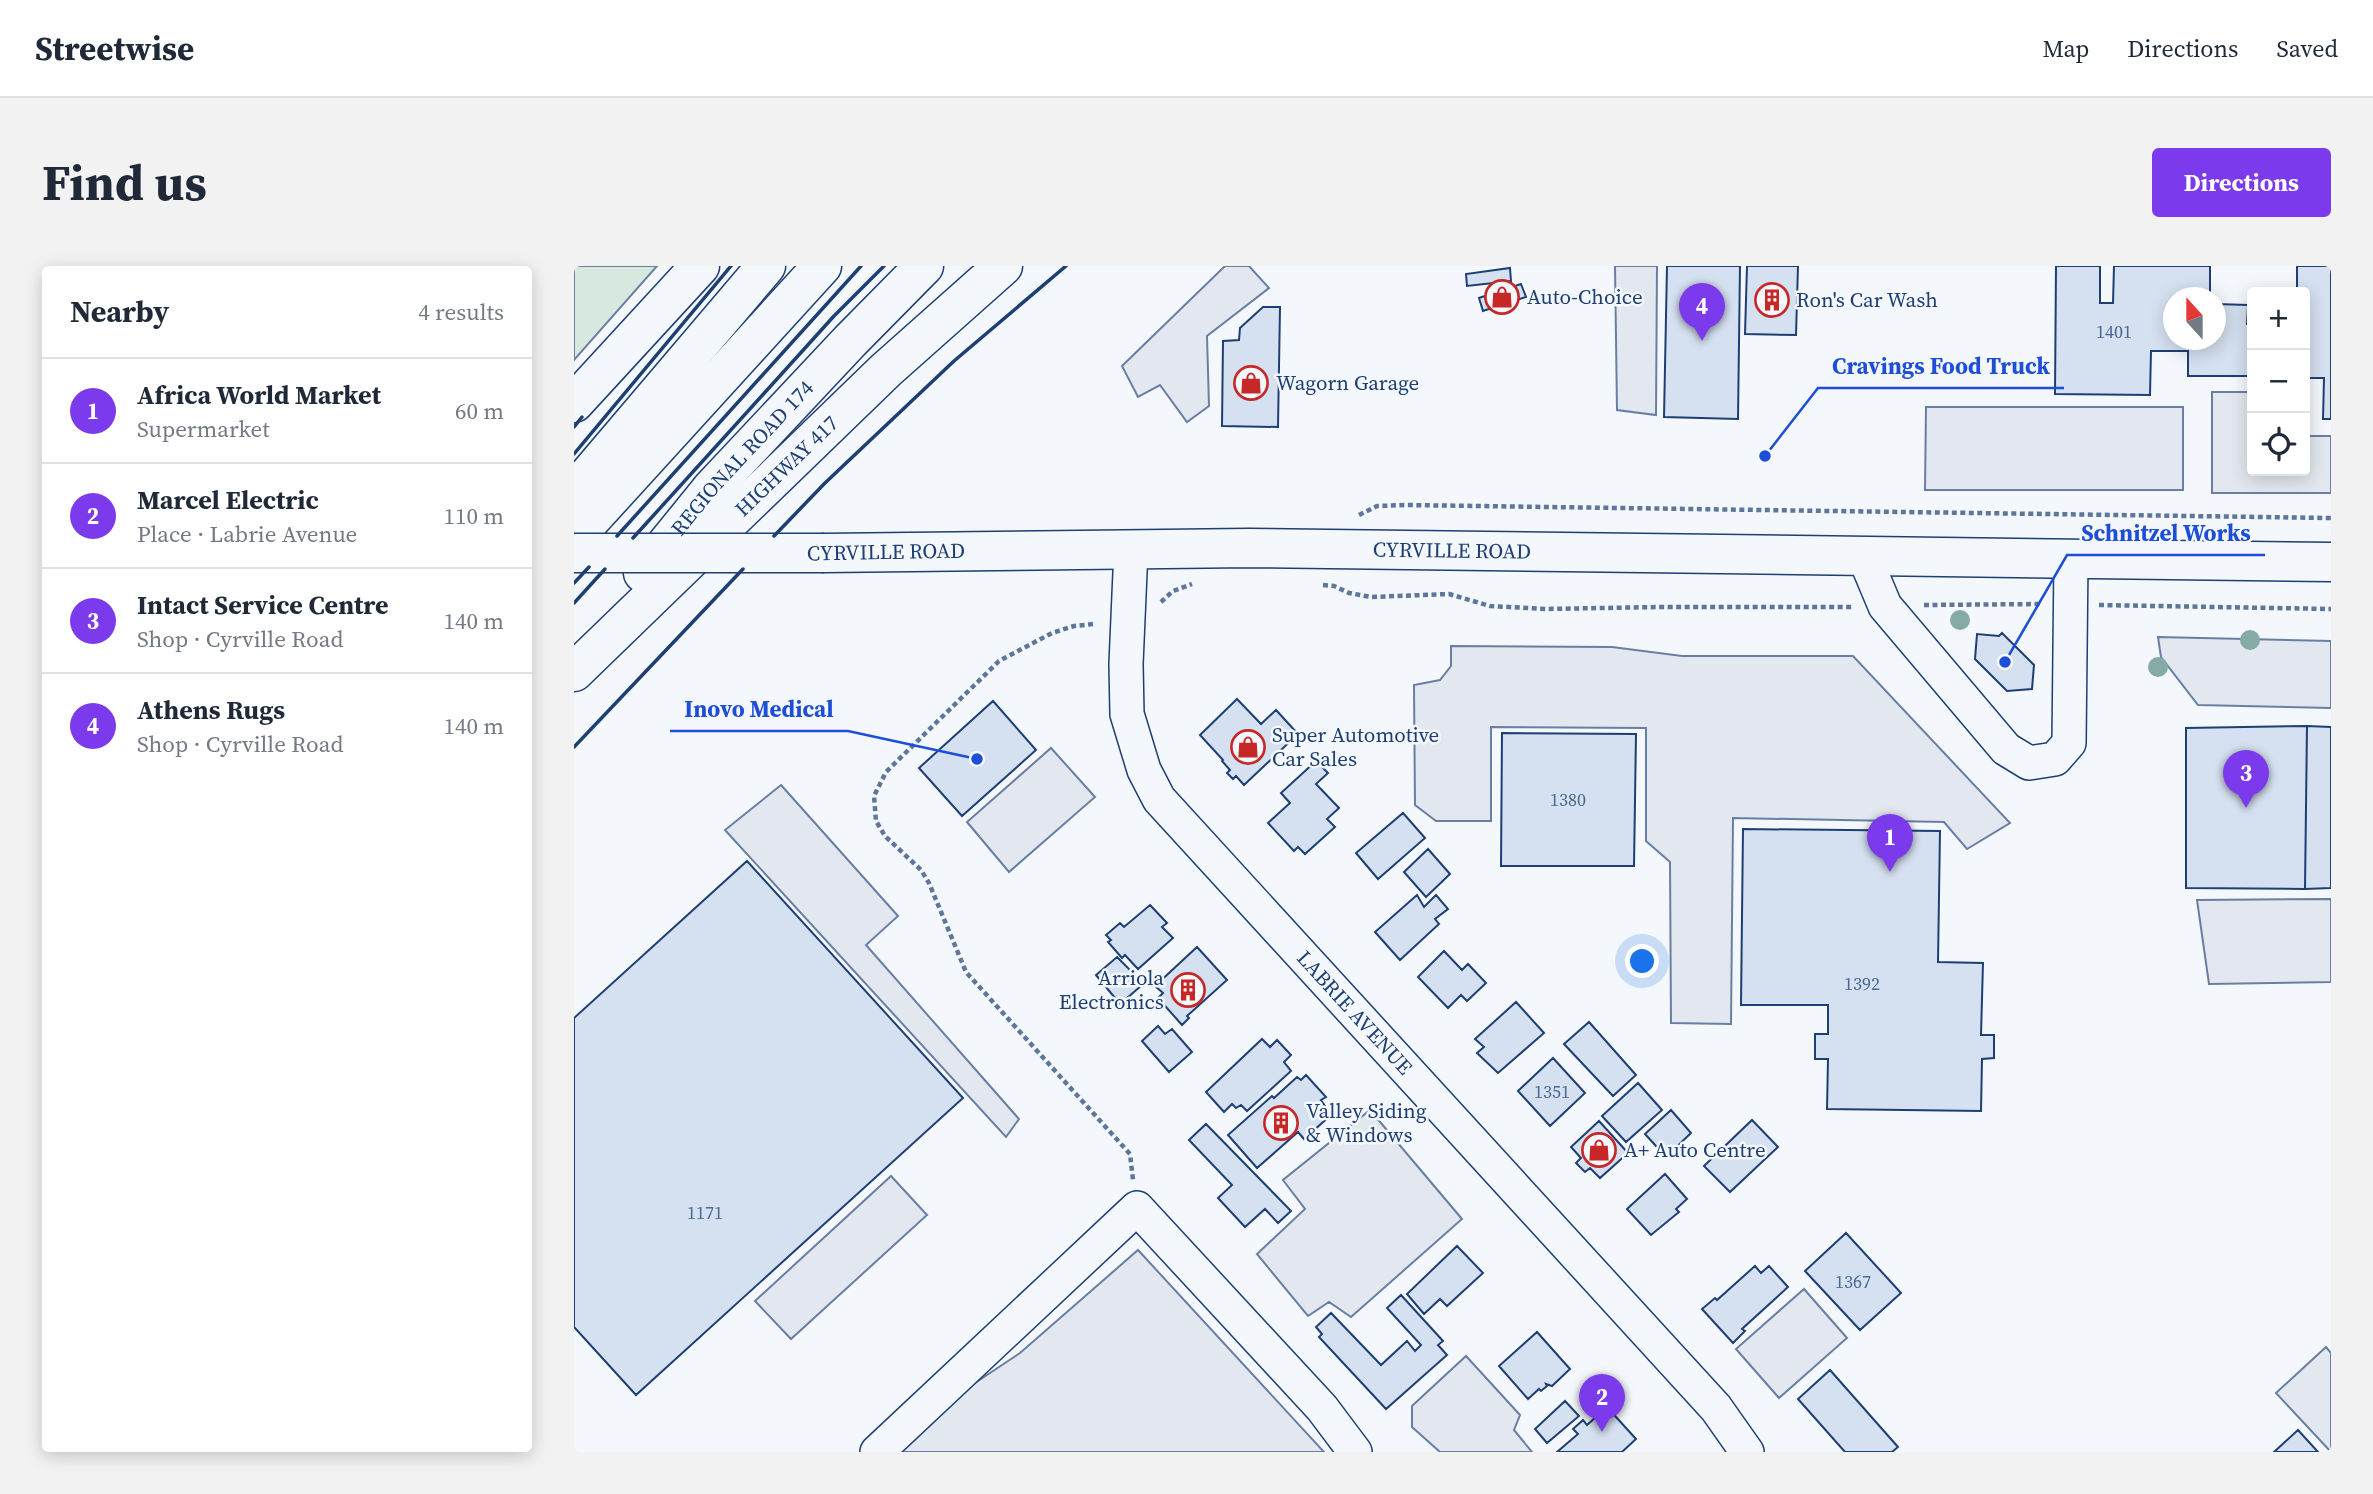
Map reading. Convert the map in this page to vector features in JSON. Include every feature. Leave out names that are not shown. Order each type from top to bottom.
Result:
[{"type":"main road","points":[[574,403],[700,266]]},
{"type":"main road","points":[[574,492],[766,266]]},
{"type":"main road","points":[[574,538],[822,266]]},
{"type":"main road","name":"REGIONAL ROAD 174","points":[[574,660],[712,488],[924,266]]},
{"type":"main road","name":"HIGHWAY 417","points":[[574,672],[886,370],[1003,266]]},
{"type":"main road","name":"CYRVILLE ROAD","points":[[574,553],[1131,549],[2331,562]]},
{"type":"street","name":"LABRIE AVENUE","points":[[1131,549],[1126,664],[1127,714],[1144,770],[1159,799],[1707,1399],[1747,1452]]},
{"type":"street","points":[[1864,556],[1885,606],[2006,749],[2029,763],[2055,759],[2068,743],[2071,559]]},
{"type":"street","points":[[877,1452],[1137,1208],[1322,1408],[1355,1452]]},
{"type":"path","points":[[1354,518],[1377,506],[1406,505],[2331,518]]},
{"type":"path","points":[[1154,611],[1173,591],[1200,581]]},
{"type":"path","points":[[1320,585],[1334,586],[1349,593],[1371,597],[1449,594],[1490,606],[1546,609],[1825,608],[1975,603],[2331,609]]},
{"type":"path","points":[[1093,624],[1074,626],[1052,633],[999,661],[886,772],[874,796],[876,821],[886,835],[921,870],[929,883],[966,972],[1130,1154],[1137,1208]]},
{"type":"shaded area","points":[[574,266],[657,266],[574,360]]},
{"type":"shaded area","points":[[1225,266],[1249,266],[1269,288],[1207,336],[1209,406],[1187,422],[1160,385],[1138,397],[1122,366]]},
{"type":"shaded area","points":[[1615,266],[1657,266],[1656,415],[1617,410]]},
{"type":"shaded area","points":[[2212,392],[2247,392],[2247,476],[2310,476],[2310,436],[2331,436],[2331,493],[2212,493]]},
{"type":"shaded area","points":[[1926,407],[2183,407],[2183,490],[1925,490]]},
{"type":"shaded area","points":[[2158,637],[2331,641],[2331,708],[2198,705],[2161,657]]},
{"type":"shaded area","points":[[1451,646],[1612,647],[1682,656],[1853,656],[2010,823],[1967,849],[1944,822],[1733,818],[1731,1024],[1671,1023],[1670,862],[1646,841],[1646,728],[1491,727],[1491,821],[1436,821],[1415,805],[1414,685],[1440,680],[1451,666]]},
{"type":"shaded area","points":[[1051,748],[1095,797],[1009,872],[967,822]]},
{"type":"shaded area","points":[[781,785],[898,916],[866,945],[1019,1119],[1006,1137],[725,830]]},
{"type":"shaded area","points":[[2331,899],[2331,982],[2209,984],[2197,900]]},
{"type":"shaded area","points":[[1370,1110],[1462,1219],[1351,1317],[1329,1302],[1308,1316],[1257,1254],[1305,1209],[1283,1180]]},
{"type":"shaded area","points":[[891,1176],[927,1215],[791,1339],[755,1301]]},
{"type":"shaded area","points":[[1138,1250],[1324,1452],[900,1452],[966,1389],[1020,1353]]},
{"type":"shaded area","points":[[1804,1289],[1847,1338],[1779,1398],[1736,1349]]},
{"type":"shaded area","points":[[2326,1347],[2331,1353],[2331,1452],[2276,1393]]},
{"type":"shaded area","points":[[1466,1356],[1520,1415],[1514,1430],[1532,1452],[1440,1452],[1412,1427],[1412,1406]]},
{"type":"building","points":[[1667,266],[1740,266],[1738,419],[1664,417]]},
{"type":"building","name":"Ron's Car Wash","points":[[1747,266],[1798,266],[1796,335],[1745,334]]},
{"type":"building","points":[[2056,266],[2100,266],[2100,303],[2113,303],[2114,266],[2210,266],[2210,287],[2163,287],[2163,350],[2226,350],[2226,304],[2247,305],[2247,376],[2188,376],[2188,351],[2151,351],[2150,395],[2055,394]]},
{"type":"building","points":[[2297,266],[2331,266],[2331,419],[2323,419],[2324,378],[2310,378],[2310,287],[2297,287]]},
{"type":"building","name":"Auto-Choice","points":[[1510,268],[1511,281],[1467,286],[1466,274]]},
{"type":"building","name":"Auto-Choice","points":[[1521,284],[1526,297],[1483,311],[1479,298]]},
{"type":"building","name":"Wagorn Garage","points":[[1263,307],[1280,307],[1278,427],[1222,426],[1223,341],[1239,340],[1240,328]]},
{"type":"building","points":[[2002,633],[2034,665],[2032,689],[2007,691],[1975,659],[1977,634],[1999,636]]},
{"type":"building","name":"Super Automotive Car Sales","points":[[1237,699],[1261,724],[1276,710],[1298,734],[1244,785],[1236,776],[1233,779],[1227,773],[1230,770],[1223,760],[1200,735]]},
{"type":"building","points":[[993,701],[1036,750],[962,816],[919,768]]},
{"type":"building","points":[[2307,726],[2331,727],[2331,888],[2305,889]]},
{"type":"building","points":[[2307,726],[2305,889],[2186,888],[2186,728]]},
{"type":"building","points":[[1502,733],[1636,734],[1634,866],[1501,866]]},
{"type":"building","points":[[1316,761],[1328,773],[1316,784],[1339,808],[1327,819],[1335,827],[1305,854],[1298,847],[1294,851],[1268,823],[1290,803],[1281,793]]},
{"type":"building","points":[[1403,813],[1425,838],[1378,879],[1356,853]]},
{"type":"building","points":[[1743,829],[1940,831],[1938,962],[1983,963],[1981,1035],[1994,1035],[1994,1058],[1982,1059],[1981,1111],[1827,1109],[1828,1059],[1815,1059],[1815,1034],[1828,1034],[1828,1005],[1741,1005]]},
{"type":"building","points":[[1428,849],[1450,874],[1426,897],[1404,872]]},
{"type":"building","points":[[747,861],[963,1098],[636,1395],[574,1327],[574,1018]]},
{"type":"building","points":[[1417,895],[1424,907],[1436,895],[1448,909],[1435,919],[1439,924],[1400,960],[1375,932]]},
{"type":"building","points":[[1150,905],[1167,923],[1162,927],[1173,938],[1138,969],[1125,955],[1122,958],[1108,942],[1111,940],[1106,935],[1120,923],[1124,927]]},
{"type":"building","name":"Arriola Electronics","points":[[1197,947],[1227,980],[1187,1016],[1189,1018],[1182,1025],[1158,998],[1163,993],[1155,986]]},
{"type":"building","points":[[1444,951],[1462,970],[1468,964],[1486,983],[1467,1001],[1461,995],[1448,1008],[1418,977]]},
{"type":"building","points":[[1117,957],[1140,980],[1137,982],[1141,986],[1120,1004],[1096,975]]},
{"type":"building","points":[[1516,1002],[1544,1033],[1498,1073],[1477,1053],[1484,1047],[1475,1039]]},
{"type":"building","points":[[1589,1022],[1636,1075],[1613,1096],[1564,1044]]},
{"type":"building","points":[[1158,1026],[1165,1034],[1172,1029],[1192,1052],[1169,1072],[1142,1041]]},
{"type":"building","points":[[1262,1039],[1270,1047],[1277,1040],[1291,1055],[1284,1062],[1291,1071],[1247,1111],[1241,1105],[1236,1108],[1232,1104],[1224,1112],[1206,1092]]},
{"type":"building","points":[[1553,1058],[1585,1093],[1550,1126],[1518,1091]]},
{"type":"building","name":"Valley Siding & Windows","points":[[1306,1075],[1326,1097],[1321,1100],[1331,1115],[1304,1139],[1298,1132],[1257,1168],[1228,1135],[1272,1096],[1274,1098],[1297,1077],[1301,1080]]},
{"type":"building","points":[[1638,1083],[1662,1110],[1626,1142],[1602,1116]]},
{"type":"building","points":[[1671,1110],[1691,1133],[1666,1157],[1645,1134]]},
{"type":"building","points":[[1752,1120],[1778,1147],[1730,1192],[1704,1166]]},
{"type":"building","name":"A+ Auto Centre","points":[[1599,1121],[1628,1153],[1600,1178],[1590,1168],[1585,1172],[1576,1163],[1581,1158],[1571,1147]]},
{"type":"building","points":[[1206,1124],[1291,1211],[1278,1223],[1265,1209],[1245,1227],[1218,1198],[1232,1185],[1189,1140]]},
{"type":"building","points":[[1665,1174],[1687,1199],[1676,1209],[1679,1212],[1651,1235],[1627,1209]]},
{"type":"building","points":[[1846,1233],[1901,1293],[1860,1330],[1805,1271]]},
{"type":"building","points":[[1457,1246],[1483,1273],[1447,1306],[1440,1299],[1424,1314],[1407,1294]]},
{"type":"building","points":[[1755,1266],[1761,1273],[1769,1266],[1788,1287],[1742,1329],[1745,1331],[1733,1343],[1702,1309],[1715,1298],[1717,1300]]},
{"type":"building","points":[[1401,1295],[1443,1341],[1438,1345],[1447,1355],[1386,1409],[1319,1337],[1322,1334],[1316,1327],[1331,1313],[1381,1365],[1407,1341],[1415,1351],[1421,1345],[1387,1308]]},
{"type":"building","points":[[1537,1332],[1570,1369],[1552,1386],[1546,1384],[1541,1391],[1539,1389],[1528,1399],[1499,1366]]},
{"type":"building","points":[[1830,1370],[1898,1447],[1892,1452],[1845,1452],[1798,1399]]},
{"type":"building","points":[[1565,1401],[1579,1416],[1547,1443],[1535,1429]]},
{"type":"building","points":[[1607,1407],[1636,1439],[1622,1452],[1557,1452],[1578,1434],[1573,1429],[1583,1420],[1587,1425]]},
{"type":"building","points":[[2298,1430],[2318,1452],[2274,1452]]},
{"type":"wall","points":[[574,454],[731,266]]},
{"type":"wall","points":[[617,536],[861,266]]},
{"type":"wall","points":[[633,538],[834,316],[884,266]]},
{"type":"wall","points":[[774,536],[825,483],[954,361],[1066,266]]},
{"type":"wall","points":[[574,427],[582,417]]},
{"type":"wall","points":[[574,583],[589,567]]},
{"type":"wall","points":[[574,603],[605,569]]},
{"type":"wall","points":[[574,747],[743,569]]},
{"type":"place","name":"Auto-Choice","points":[[1502,297]]},
{"type":"place","name":"Ron's Car Wash","points":[[1772,300]]},
{"type":"place","name":"Athens Rugs","points":[[1702,341]]},
{"type":"place","name":"Wagorn Garage","points":[[1251,383]]},
{"type":"place","name":"Cravings Food Truck","points":[[1765,456]]},
{"type":"place","name":"Schnitzel Works","points":[[2005,662]]},
{"type":"place","name":"Super Automotive Car Sales","points":[[1248,747]]},
{"type":"place","name":"Inovo Medical","points":[[977,759]]},
{"type":"place","name":"Intact Service Centre","points":[[2246,808]]},
{"type":"place","name":"Africa World Market","points":[[1890,872]]},
{"type":"place","name":"Arriola Electronics","points":[[1188,990]]},
{"type":"place","name":"Valley Siding & Windows","points":[[1281,1123]]},
{"type":"place","name":"A+ Auto Centre","points":[[1599,1150]]},
{"type":"place","name":"Marcel Electric","points":[[1602,1432]]}]
